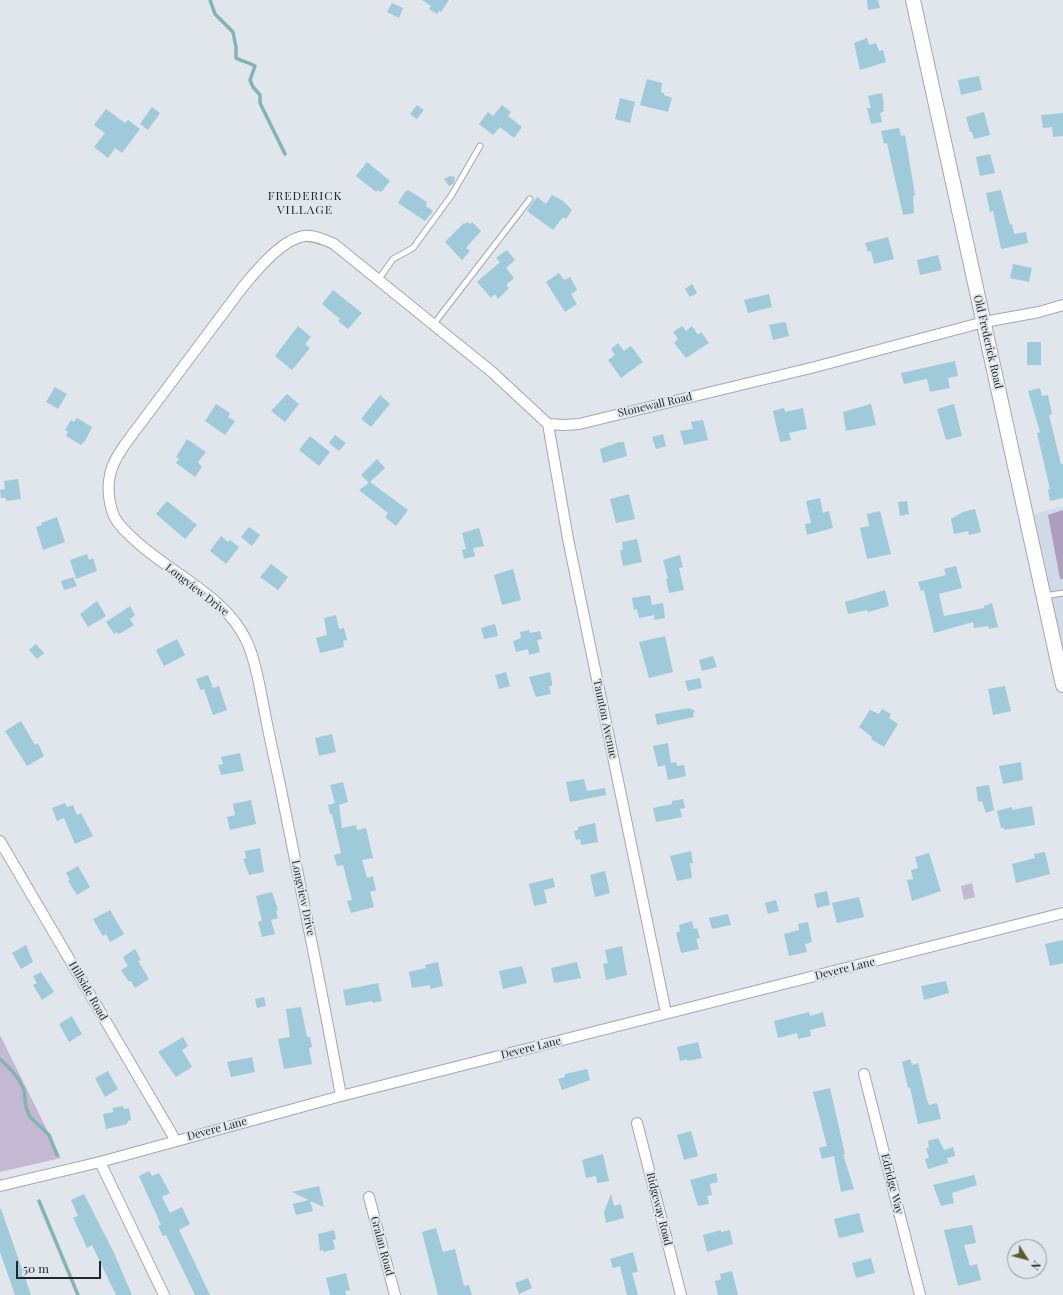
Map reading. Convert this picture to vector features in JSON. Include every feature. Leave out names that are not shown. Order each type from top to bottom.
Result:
[{"type":"street","name":"Old Frederick Road","points":[[912,0],[1063,685]]},
{"type":"street","name":"Longview Drive","points":[[341,1096],[318,968],[254,660],[247,642],[231,617],[217,603],[148,552],[126,532],[115,518],[109,489],[110,474],[116,458],[126,443],[242,288],[259,268],[292,240],[304,236],[318,237],[334,244],[378,280]]},
{"type":"street","points":[[378,280],[492,372],[548,424]]},
{"type":"street","name":"Stonewall Road","points":[[548,424],[563,426],[579,424],[815,367],[984,322],[1063,306]]},
{"type":"street","name":"Taunton Avenue","points":[[548,424],[568,539],[666,1014]]},
{"type":"street","name":"Hillside Road","points":[[0,841],[176,1141]]},
{"type":"street","name":"Devere Lane","points":[[0,1186],[100,1162],[341,1096],[1063,913]]},
{"type":"street","name":"Edridge Way","points":[[864,1074],[920,1295]]},
{"type":"street","name":"Ridgeway Road","points":[[637,1123],[681,1295]]},
{"type":"street","points":[[100,1162],[164,1295]]},
{"type":"street","name":"Gralan Road","points":[[369,1198],[395,1295]]},
{"type":"lane","points":[[378,280],[393,259],[412,248],[451,196],[480,146]]},
{"type":"lane","points":[[433,325],[530,199]]},
{"type":"lane","points":[[1044,596],[1063,593]]},
{"type":"shaded area","points":[[1063,506],[1063,649],[1034,514]]},
{"type":"shaded area","points":[[1063,510],[1063,579],[1060,579],[1048,515]]},
{"type":"shaded area","points":[[972,883],[975,897],[964,900],[961,886]]},
{"type":"shaded area","points":[[0,1035],[61,1158],[0,1172]]},
{"type":"building","points":[[422,0],[449,0],[441,12],[439,11],[437,14],[429,9],[431,6]]},
{"type":"building","points":[[867,0],[878,0],[880,8],[868,10]]},
{"type":"building","points":[[392,3],[403,8],[399,18],[387,12]]},
{"type":"building","points":[[867,38],[869,45],[876,43],[879,51],[883,50],[886,62],[860,70],[854,43]]},
{"type":"building","points":[[979,76],[982,90],[961,95],[958,80]]},
{"type":"building","points":[[647,79],[662,83],[661,92],[672,98],[668,112],[640,105]]},
{"type":"building","points":[[882,93],[884,111],[880,113],[882,122],[871,124],[867,108],[871,108],[868,96]]},
{"type":"building","points":[[620,98],[635,102],[630,123],[615,119]]},
{"type":"building","points":[[417,105],[424,110],[417,119],[410,114]]},
{"type":"building","points":[[502,105],[511,112],[508,116],[522,127],[514,138],[500,127],[493,135],[479,124],[488,112],[493,116]]},
{"type":"building","points":[[152,107],[160,113],[148,130],[140,124]]},
{"type":"building","points":[[106,109],[125,123],[128,120],[140,129],[122,153],[115,148],[108,158],[94,147],[105,133],[94,125]]},
{"type":"building","points":[[984,112],[990,135],[974,139],[972,132],[970,132],[966,117]]},
{"type":"building","points":[[1063,113],[1063,136],[1053,137],[1052,127],[1043,128],[1041,115]]},
{"type":"building","points":[[899,128],[901,136],[905,135],[915,195],[913,196],[914,213],[903,215],[887,143],[884,144],[881,131]]},
{"type":"building","points":[[990,154],[995,173],[980,176],[976,157]]},
{"type":"building","points":[[367,162],[390,181],[381,192],[378,190],[376,192],[356,176]]},
{"type":"building","points":[[450,176],[455,177],[454,183],[449,186],[444,179]]},
{"type":"building","points":[[408,190],[427,202],[426,206],[433,211],[425,221],[398,203]]},
{"type":"building","points":[[1001,190],[1010,225],[1012,224],[1014,234],[1026,232],[1028,243],[1001,249],[993,211],[990,212],[986,193]]},
{"type":"building","points":[[552,195],[563,201],[572,210],[566,219],[563,217],[553,230],[527,211],[537,197],[546,204]]},
{"type":"building","points":[[467,222],[471,224],[472,222],[481,231],[466,248],[470,251],[462,260],[445,242],[464,223],[465,224]]},
{"type":"building","points":[[888,237],[894,259],[874,264],[871,251],[868,252],[865,243]]},
{"type":"building","points":[[507,250],[515,260],[506,268],[514,278],[506,285],[509,288],[498,299],[495,294],[491,298],[477,282],[500,262],[496,258]]},
{"type":"building","points":[[938,255],[942,270],[920,275],[917,260]]},
{"type":"building","points":[[1013,264],[1032,268],[1029,282],[1010,278]]},
{"type":"building","points":[[559,273],[564,280],[570,277],[577,290],[571,294],[577,304],[565,312],[546,282]]},
{"type":"building","points":[[692,284],[697,293],[690,297],[685,289]]},
{"type":"building","points":[[333,290],[362,313],[348,329],[338,321],[340,319],[322,304]]},
{"type":"building","points":[[769,294],[772,307],[748,313],[744,300]]},
{"type":"building","points":[[784,322],[786,323],[789,336],[773,340],[769,325]]},
{"type":"building","points":[[298,326],[311,337],[305,344],[310,348],[292,370],[275,356]]},
{"type":"building","points":[[682,326],[686,331],[692,326],[698,335],[701,332],[709,343],[686,358],[674,343],[678,339],[673,332]]},
{"type":"building","points":[[1027,342],[1041,342],[1041,365],[1027,365]]},
{"type":"building","points":[[618,343],[624,351],[631,346],[643,362],[621,378],[608,360],[615,355],[611,349]]},
{"type":"building","points":[[955,361],[958,376],[948,378],[950,388],[930,392],[927,379],[904,384],[901,373]]},
{"type":"building","points":[[55,387],[67,394],[58,409],[46,402]]},
{"type":"building","points":[[1040,388],[1042,396],[1048,395],[1052,414],[1049,415],[1061,464],[1063,464],[1063,498],[1050,501],[1048,490],[1050,489],[1037,433],[1040,432],[1028,391]]},
{"type":"building","points":[[287,394],[299,404],[285,422],[271,411]]},
{"type":"building","points":[[380,395],[390,404],[371,427],[361,419]]},
{"type":"building","points":[[216,404],[230,413],[228,417],[235,421],[225,435],[205,421]]},
{"type":"building","points":[[871,404],[876,425],[846,431],[843,412]]},
{"type":"building","points":[[954,404],[962,436],[946,440],[937,409]]},
{"type":"building","points":[[784,408],[785,412],[803,408],[807,429],[789,433],[791,440],[780,442],[773,411]]},
{"type":"building","points":[[77,418],[92,427],[85,441],[81,445],[66,436],[68,432],[65,430],[71,420],[74,422]]},
{"type":"building","points":[[703,420],[708,440],[684,445],[680,431],[693,429],[691,422]]},
{"type":"building","points":[[663,434],[666,446],[656,449],[652,437]]},
{"type":"building","points":[[335,435],[346,443],[339,451],[329,443]]},
{"type":"building","points":[[310,436],[330,452],[319,466],[299,450]]},
{"type":"building","points":[[187,439],[206,452],[198,462],[202,467],[195,477],[176,463],[179,459],[176,457]]},
{"type":"building","points":[[619,442],[624,442],[627,456],[603,463],[600,449]]},
{"type":"building","points":[[377,459],[385,468],[370,482],[408,510],[396,526],[385,517],[388,513],[359,490],[369,483],[361,475]]},
{"type":"building","points":[[18,479],[21,499],[6,501],[6,498],[1,498],[0,490],[5,489],[4,481]]},
{"type":"building","points":[[629,494],[635,519],[616,523],[610,499]]},
{"type":"building","points":[[820,498],[823,513],[829,511],[833,528],[807,535],[805,524],[811,523],[806,501]]},
{"type":"building","points":[[167,501],[197,525],[185,539],[156,514]]},
{"type":"building","points":[[907,501],[909,514],[900,516],[898,502]]},
{"type":"building","points":[[975,509],[981,532],[969,535],[968,531],[954,534],[951,519],[963,512]]},
{"type":"building","points":[[880,511],[891,554],[867,559],[860,528],[869,526],[867,514]]},
{"type":"building","points":[[57,517],[65,542],[43,550],[36,527],[42,525],[41,523]]},
{"type":"building","points":[[249,527],[260,535],[252,546],[241,537]]},
{"type":"building","points":[[479,528],[484,546],[473,548],[475,556],[464,559],[462,550],[466,549],[462,533]]},
{"type":"building","points":[[221,536],[228,542],[230,540],[239,547],[226,564],[210,551]]},
{"type":"building","points":[[637,539],[642,562],[623,566],[620,550],[623,550],[622,542]]},
{"type":"building","points":[[87,554],[89,560],[93,558],[97,571],[76,579],[70,560]]},
{"type":"building","points":[[680,555],[683,567],[679,568],[684,590],[669,593],[666,579],[668,579],[663,560]]},
{"type":"building","points":[[271,564],[288,577],[278,590],[260,577]]},
{"type":"building","points":[[956,566],[962,588],[939,594],[944,616],[984,608],[984,606],[992,603],[998,627],[989,629],[988,626],[974,628],[973,622],[934,633],[924,590],[921,591],[918,582],[946,575],[944,569]]},
{"type":"building","points":[[513,569],[521,600],[502,605],[494,575]]},
{"type":"building","points":[[73,577],[77,586],[64,590],[61,581]]},
{"type":"building","points":[[885,590],[889,606],[868,612],[867,610],[848,614],[845,602]]},
{"type":"building","points":[[650,595],[652,605],[663,603],[665,618],[654,620],[654,615],[639,618],[637,609],[634,610],[632,598]]},
{"type":"building","points":[[97,601],[106,616],[88,627],[80,614]]},
{"type":"building","points":[[130,606],[135,615],[130,619],[134,625],[121,633],[118,634],[117,632],[114,634],[106,622]]},
{"type":"building","points":[[336,615],[339,629],[344,628],[347,640],[343,641],[344,647],[320,653],[316,638],[327,635],[324,618]]},
{"type":"building","points":[[495,624],[498,636],[484,639],[481,628]]},
{"type":"building","points":[[529,630],[530,633],[540,631],[542,639],[537,640],[540,652],[529,655],[528,649],[516,652],[513,641],[521,638],[520,632]]},
{"type":"building","points":[[665,636],[673,672],[649,678],[639,642]]},
{"type":"building","points":[[177,639],[185,655],[164,666],[156,650]]},
{"type":"building","points":[[36,644],[44,653],[37,659],[29,650]]},
{"type":"building","points":[[713,656],[717,667],[702,671],[699,660]]},
{"type":"building","points":[[506,672],[510,686],[499,689],[495,675]]},
{"type":"building","points":[[550,672],[552,686],[549,686],[551,694],[536,697],[529,677]]},
{"type":"building","points":[[208,675],[213,688],[219,686],[227,710],[213,715],[204,689],[200,690],[196,679]]},
{"type":"building","points":[[700,678],[702,688],[688,691],[685,681]]},
{"type":"building","points":[[1005,686],[1011,711],[993,715],[988,689]]},
{"type":"building","points":[[689,708],[695,711],[693,714],[694,717],[657,725],[655,714]]},
{"type":"building","points":[[882,709],[891,714],[889,718],[898,724],[884,747],[871,739],[872,737],[859,727],[870,710],[879,714]]},
{"type":"building","points":[[21,721],[35,745],[38,743],[44,756],[27,766],[5,731]]},
{"type":"building","points":[[332,734],[336,752],[319,756],[315,738]]},
{"type":"building","points":[[668,743],[671,763],[676,762],[677,766],[684,765],[686,776],[668,780],[665,765],[658,767],[653,746]]},
{"type":"building","points":[[240,753],[244,771],[221,775],[218,765],[223,764],[221,757]]},
{"type":"building","points":[[1021,762],[1023,780],[1003,784],[999,766]]},
{"type":"building","points":[[584,779],[587,791],[605,788],[606,795],[570,802],[566,782]]},
{"type":"building","points":[[343,782],[348,802],[339,805],[342,828],[356,825],[357,830],[366,828],[373,858],[362,860],[367,878],[373,876],[376,890],[370,892],[374,907],[351,913],[347,901],[352,900],[343,865],[337,866],[334,855],[341,853],[332,814],[330,814],[328,805],[335,803],[330,785]]},
{"type":"building","points":[[989,785],[994,810],[986,813],[982,801],[978,802],[976,787]]},
{"type":"building","points":[[683,799],[685,808],[680,809],[682,817],[656,822],[653,808],[672,804],[672,801]]},
{"type":"building","points":[[251,800],[256,824],[230,830],[227,817],[235,815],[233,804]]},
{"type":"building","points":[[65,803],[67,807],[73,805],[77,815],[81,813],[93,836],[75,844],[64,818],[57,821],[52,808]]},
{"type":"building","points":[[1032,806],[1035,825],[1004,830],[1004,828],[1001,828],[997,811],[1012,807],[1012,810]]},
{"type":"building","points":[[595,823],[598,842],[581,845],[580,839],[576,840],[574,831],[578,830],[578,827]]},
{"type":"building","points":[[260,848],[264,872],[249,875],[243,859],[246,859],[245,851]]},
{"type":"building","points":[[691,851],[693,863],[690,863],[692,878],[677,881],[670,856]]},
{"type":"building","points":[[1045,852],[1050,874],[1016,883],[1012,864],[1035,858],[1034,854]]},
{"type":"building","points":[[929,853],[941,891],[912,901],[907,880],[913,879],[911,870],[918,868],[915,857]]},
{"type":"building","points":[[78,866],[90,887],[77,895],[68,881],[70,880],[66,873]]},
{"type":"building","points":[[605,871],[610,893],[595,897],[590,875]]},
{"type":"building","points":[[553,878],[555,887],[544,890],[547,903],[534,906],[529,884]]},
{"type":"building","points":[[827,891],[830,905],[817,908],[814,894]]},
{"type":"building","points":[[272,892],[278,910],[276,911],[278,918],[271,920],[275,934],[262,937],[258,922],[262,921],[256,896]]},
{"type":"building","points":[[859,897],[864,917],[837,923],[832,903]]},
{"type":"building","points":[[776,900],[779,911],[768,914],[765,903]]},
{"type":"building","points":[[110,910],[124,934],[110,942],[106,934],[103,936],[93,919]]},
{"type":"building","points":[[728,914],[731,925],[712,929],[709,918]]},
{"type":"building","points":[[692,921],[694,929],[697,928],[700,938],[696,939],[699,949],[681,953],[676,933],[680,931],[679,925]]},
{"type":"building","points":[[808,922],[812,942],[805,944],[807,952],[789,956],[784,934],[799,930],[798,924]]},
{"type":"building","points":[[1063,940],[1063,963],[1050,966],[1045,944]]},
{"type":"building","points":[[26,945],[33,962],[21,969],[12,953]]},
{"type":"building","points":[[622,946],[627,975],[606,980],[603,964],[608,963],[605,950]]},
{"type":"building","points":[[135,949],[141,960],[138,961],[149,979],[135,988],[121,970],[128,966],[123,957]]},
{"type":"building","points":[[438,962],[443,986],[430,989],[430,985],[412,988],[409,972],[426,968],[425,965]]},
{"type":"building","points":[[577,962],[581,978],[554,983],[551,968]]},
{"type":"building","points":[[522,966],[527,983],[503,989],[499,971]]},
{"type":"building","points":[[41,972],[54,992],[42,1000],[33,985],[37,983],[33,976]]},
{"type":"building","points":[[946,981],[949,993],[924,1000],[921,986]]},
{"type":"building","points":[[378,983],[382,1001],[373,1003],[372,1001],[346,1006],[343,990]]},
{"type":"building","points":[[264,997],[266,1006],[257,1008],[255,999]]},
{"type":"building","points":[[301,1007],[307,1037],[310,1037],[312,1047],[309,1048],[312,1064],[284,1069],[278,1039],[290,1037],[286,1009]]},
{"type":"building","points":[[809,1012],[810,1016],[823,1012],[826,1026],[810,1030],[811,1036],[798,1039],[797,1033],[778,1038],[774,1021]]},
{"type":"building","points":[[72,1016],[82,1034],[69,1042],[59,1024]]},
{"type":"building","points":[[183,1037],[188,1046],[182,1050],[192,1067],[176,1077],[158,1052]]},
{"type":"building","points":[[698,1042],[702,1058],[680,1061],[677,1047]]},
{"type":"building","points":[[252,1057],[255,1072],[231,1077],[227,1062]]},
{"type":"building","points":[[910,1059],[912,1065],[918,1063],[929,1105],[937,1103],[941,1119],[918,1124],[910,1087],[908,1088],[902,1062]]},
{"type":"building","points":[[587,1069],[590,1080],[562,1090],[558,1079],[565,1077],[565,1074]]},
{"type":"building","points":[[108,1071],[118,1089],[105,1097],[95,1078]]},
{"type":"building","points":[[830,1088],[845,1154],[843,1154],[854,1189],[841,1192],[834,1156],[822,1159],[819,1148],[827,1146],[813,1092]]},
{"type":"building","points":[[123,1106],[124,1109],[129,1108],[131,1120],[128,1121],[127,1124],[106,1129],[103,1114],[114,1112],[112,1108]]},
{"type":"building","points":[[691,1131],[698,1156],[684,1160],[677,1135]]},
{"type":"building","points":[[938,1138],[944,1150],[953,1147],[955,1156],[947,1158],[948,1163],[928,1169],[925,1159],[929,1158],[926,1148],[929,1148],[928,1141]]},
{"type":"building","points":[[603,1154],[609,1181],[597,1183],[596,1176],[586,1178],[582,1160]]},
{"type":"building","points":[[149,1171],[152,1176],[159,1173],[170,1193],[162,1197],[170,1213],[182,1207],[190,1224],[179,1230],[210,1295],[195,1295],[166,1235],[163,1236],[158,1226],[161,1225],[139,1176]]},
{"type":"building","points":[[716,1173],[718,1182],[710,1184],[712,1195],[707,1196],[709,1204],[698,1206],[690,1180]]},
{"type":"building","points":[[974,1175],[977,1185],[952,1193],[954,1203],[941,1206],[933,1185]]},
{"type":"building","points":[[319,1186],[324,1207],[310,1201],[313,1211],[296,1215],[293,1204],[309,1200],[292,1192]]},
{"type":"building","points":[[84,1194],[113,1251],[132,1295],[116,1295],[92,1245],[87,1248],[73,1218],[78,1216],[71,1200]]},
{"type":"building","points":[[611,1194],[614,1206],[621,1204],[624,1218],[606,1223],[604,1212]]},
{"type":"building","points":[[0,1209],[31,1295],[15,1295],[0,1252]]},
{"type":"building","points":[[859,1213],[864,1232],[839,1238],[834,1219]]},
{"type":"building","points":[[972,1225],[976,1243],[964,1245],[970,1266],[977,1264],[981,1280],[958,1286],[944,1230]]},
{"type":"building","points":[[436,1228],[443,1252],[455,1249],[464,1286],[469,1285],[472,1295],[438,1295],[422,1232]]},
{"type":"building","points":[[334,1230],[336,1239],[333,1240],[335,1249],[324,1252],[323,1250],[320,1251],[318,1234]]},
{"type":"building","points":[[721,1230],[721,1232],[730,1230],[733,1244],[707,1252],[703,1235]]},
{"type":"building","points":[[633,1252],[638,1272],[632,1273],[638,1295],[627,1295],[620,1266],[613,1268],[610,1259]]},
{"type":"building","points":[[871,1258],[875,1273],[856,1278],[852,1263]]},
{"type":"building","points":[[732,1271],[738,1295],[718,1295],[715,1281],[721,1279],[720,1274]]},
{"type":"building","points":[[346,1273],[350,1290],[345,1291],[346,1295],[330,1295],[326,1278]]},
{"type":"building","points":[[528,1278],[532,1288],[519,1294],[515,1283]]},
{"type":"waterway","points":[[210,0],[215,14],[233,32],[236,47],[236,58],[255,66],[250,80],[253,87],[260,95],[260,103],[285,154]]},
{"type":"waterway","points":[[0,1059],[19,1080],[24,1090],[26,1107],[30,1117],[49,1135],[57,1155]]},
{"type":"waterway","points":[[39,1201],[78,1295]]},
{"type":"district","name":"FREDERICK VILLAGE","points":[[305,203]]}]
